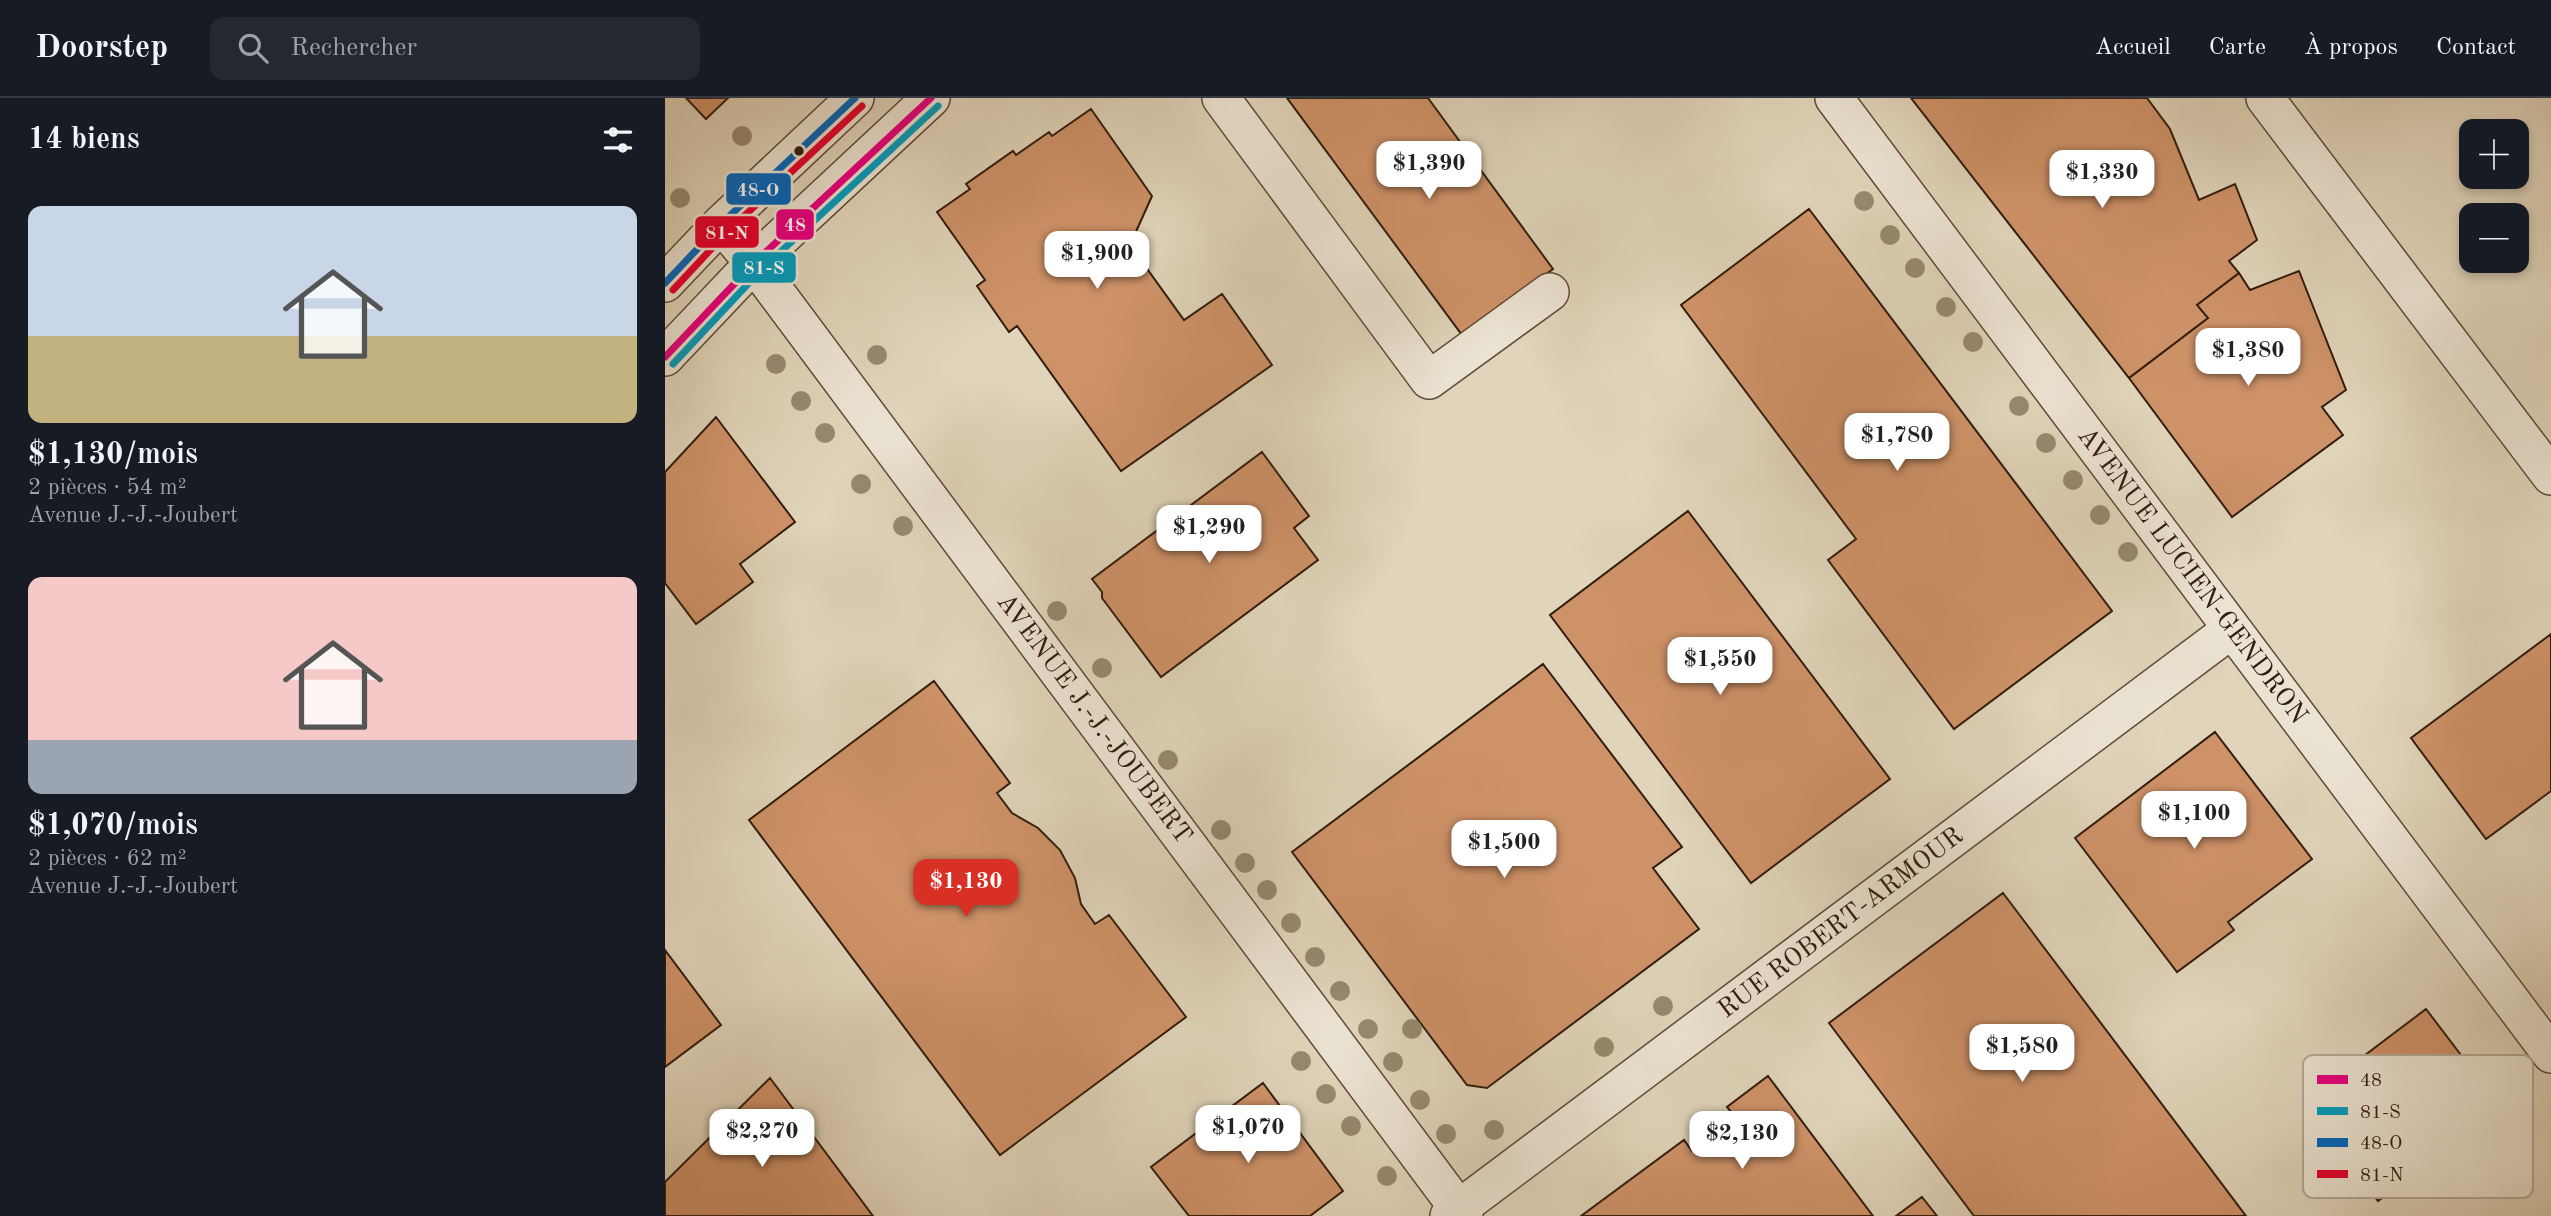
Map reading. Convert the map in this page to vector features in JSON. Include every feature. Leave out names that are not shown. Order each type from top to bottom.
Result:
[{"type":"street","points":[[665,283],[721,224],[855,98]]},
{"type":"street","points":[[665,357],[754,263],[931,98]]},
{"type":"street","points":[[1221,98],[1429,380],[1550,292]]},
{"type":"street","name":"AVENUE LUCIEN-GENDRON","points":[[1834,98],[2551,1054]]},
{"type":"street","points":[[2265,98],[2551,476]]},
{"type":"street","name":"AVENUE J.-J.-JOUBERT","points":[[721,224],[754,263],[1458,1214]]},
{"type":"street","name":"RUE ROBERT-ARMOUR","points":[[1458,1214],[2232,629]]},
{"type":"building","points":[[686,98],[728,98],[706,119]]},
{"type":"building","points":[[1287,98],[1428,98],[1553,269],[1462,335]]},
{"type":"building","points":[[1911,98],[2147,98],[2170,129],[2199,200],[2235,184],[2257,240],[2229,261],[2239,273],[2197,305],[2208,318],[2129,378]]},
{"type":"building","points":[[1091,109],[1152,196],[1130,245],[1184,320],[1222,294],[1272,365],[1121,471],[1017,326],[1009,332],[977,286],[985,280],[937,212],[970,189],[966,184],[1013,151],[1016,155],[1049,132],[1052,136]]},
{"type":"building","points":[[1809,209],[2112,611],[1954,729],[1828,560],[1856,539],[1681,305]]},
{"type":"building","points":[[2299,271],[2346,390],[2322,407],[2343,435],[2232,517],[2129,378],[2208,318],[2197,305],[2239,273],[2250,290]]},
{"type":"building","points":[[716,417],[795,522],[740,564],[753,582],[696,624],[665,583],[665,472]]},
{"type":"building","points":[[1262,452],[1309,516],[1294,528],[1318,560],[1161,677],[1102,598],[1102,592],[1092,579]]},
{"type":"building","points":[[1688,511],[1890,779],[1751,883],[1550,615]]},
{"type":"building","points":[[2551,634],[2551,791],[2486,839],[2411,738]]},
{"type":"building","points":[[1543,664],[1682,847],[1653,868],[1699,929],[1487,1088],[1467,1085],[1292,852]]},
{"type":"building","points":[[934,681],[1010,783],[997,793],[1012,813],[1038,828],[1060,850],[1075,878],[1081,904],[1095,924],[1109,915],[1186,1017],[1000,1155],[749,820]]},
{"type":"building","points":[[2215,732],[2312,859],[2228,922],[2234,930],[2177,972],[2075,838]]},
{"type":"building","points":[[2003,893],[2246,1216],[1974,1216],[1829,1023]]},
{"type":"building","points":[[665,950],[721,1025],[665,1067]]},
{"type":"building","points":[[2426,1009],[2461,1055],[2365,1055]]},
{"type":"building","points":[[1768,1076],[1873,1216],[1581,1216],[1684,1140],[1692,1151],[1736,1118],[1727,1107]]},
{"type":"building","points":[[770,1078],[873,1216],[665,1216],[665,1182]]},
{"type":"building","points":[[1263,1083],[1343,1191],[1310,1216],[1189,1216],[1151,1167]]},
{"type":"building","points":[[1922,1197],[1937,1216],[1896,1216]]},
{"type":"transit line","name":"48-O","points":[[665,283],[721,224],[855,98]]},
{"type":"transit line","name":"48","points":[[665,357],[754,263],[931,98]]},
{"type":"transit line","name":"81-N","points":[[673,290],[728,231],[862,106]]},
{"type":"transit line","name":"81-S","points":[[673,364],[761,270],[938,106]]}]
